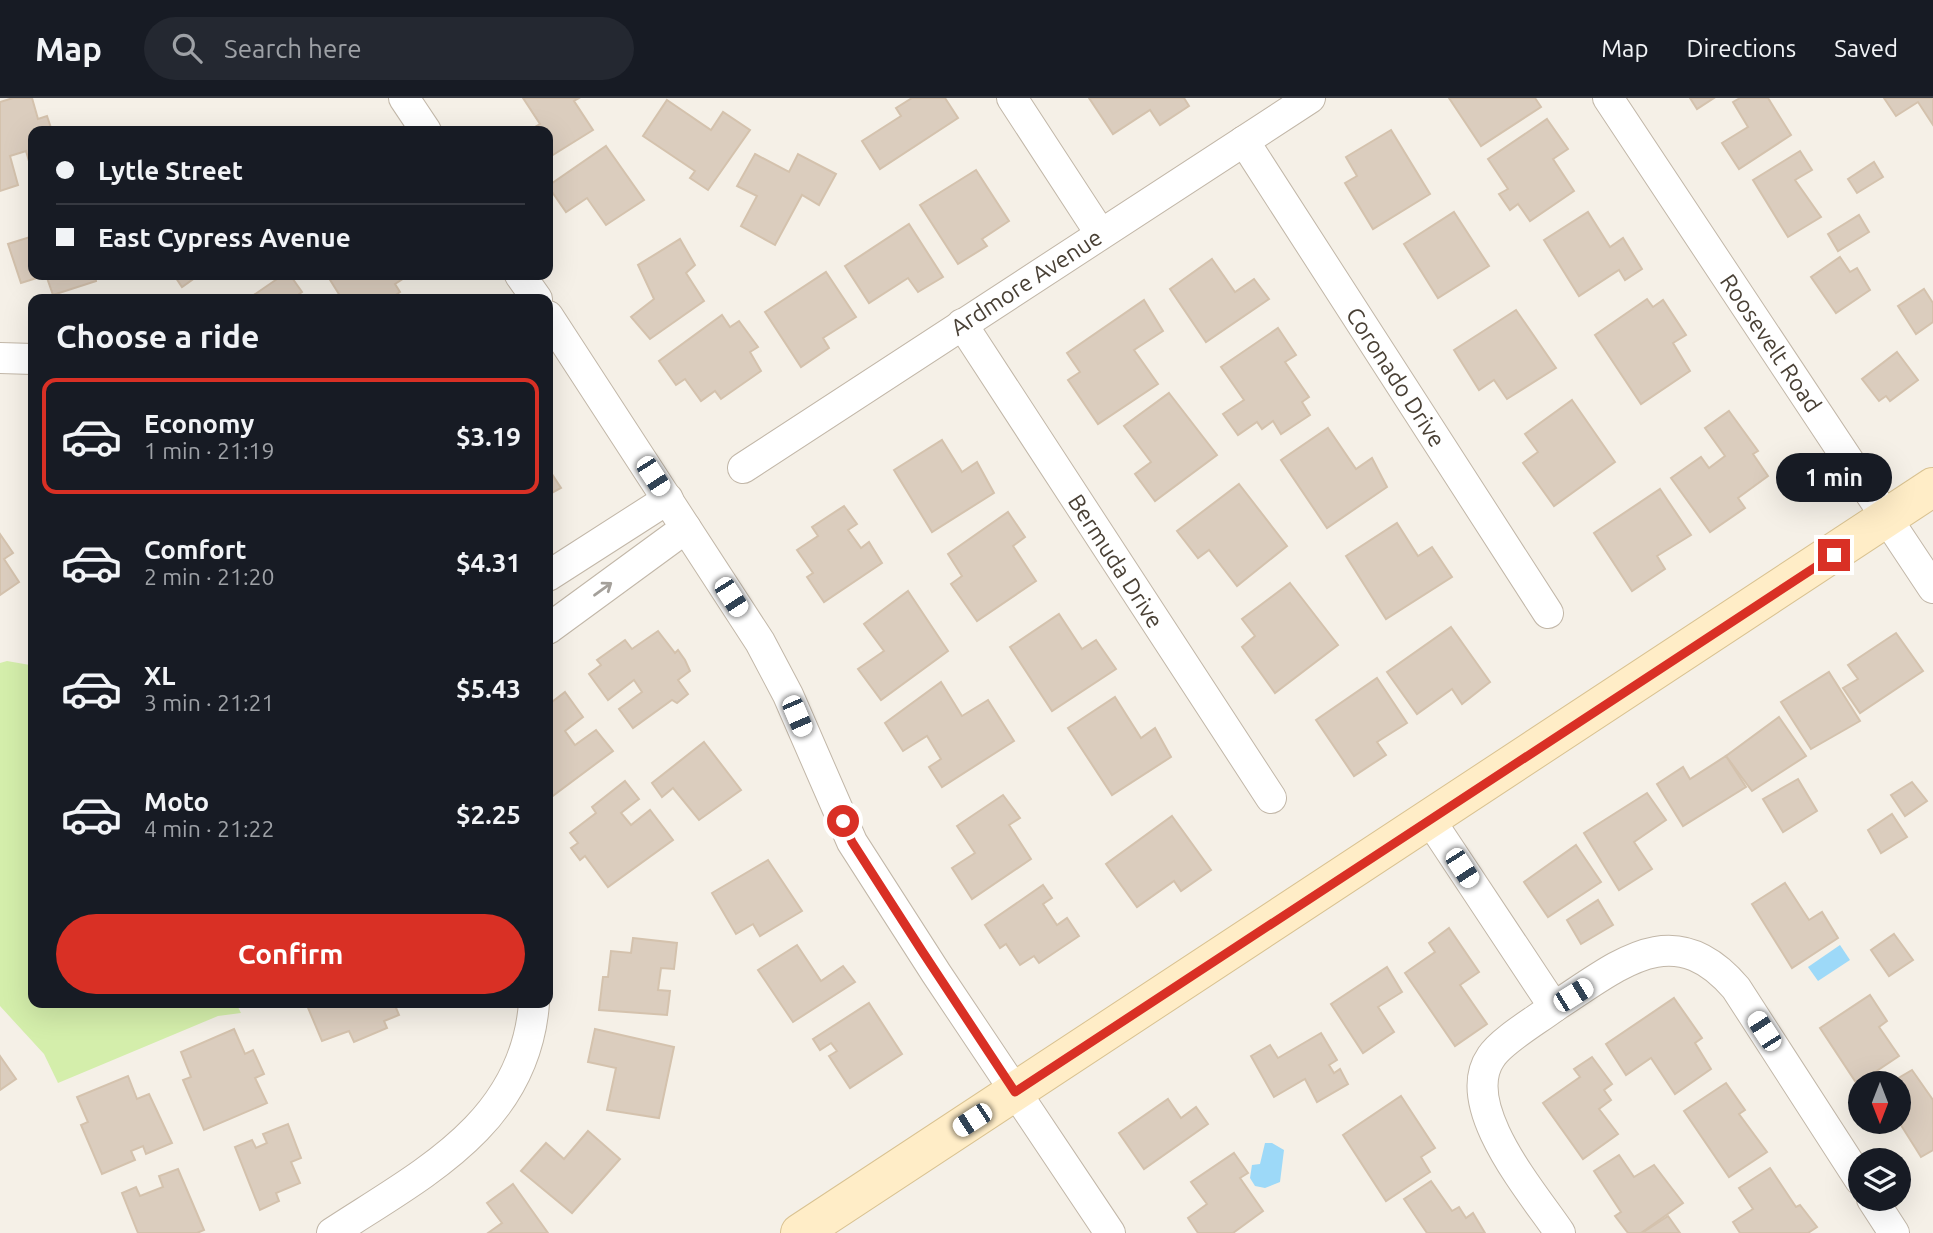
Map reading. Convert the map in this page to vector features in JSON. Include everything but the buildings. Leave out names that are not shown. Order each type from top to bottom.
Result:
[{"type":"main road","points":[[800,1233],[1933,487]]},
{"type":"street","points":[[404,98],[422,126]]},
{"type":"street","points":[[1012,98],[1100,233]]},
{"type":"street","name":"Ardmore Avenue","points":[[743,468],[1310,98]]},
{"type":"street","name":"Roosevelt Road","points":[[1608,98],[1889,517],[1933,588]]},
{"type":"street","name":"Coronado Drive","points":[[1244,141],[1548,613]]},
{"type":"street","points":[[553,324],[760,642],[788,695],[852,842],[1110,1233]]},
{"type":"street","name":"Bermuda Drive","points":[[962,324],[1271,798]]},
{"type":"street","points":[[0,358],[28,359]]},
{"type":"street","points":[[553,573],[668,499]]},
{"type":"street","points":[[553,625],[687,528]]},
{"type":"street","points":[[1430,820],[1554,1007]]},
{"type":"street","points":[[1560,1233],[1498,1141],[1489,1123],[1484,1095],[1485,1068],[1492,1055],[1554,1007],[1629,959],[1654,952],[1683,951],[1700,956],[1718,967],[1736,988],[1848,1161]]},
{"type":"street","points":[[332,1233],[446,1158],[492,1113],[513,1080],[533,1008]]},
{"type":"street","points":[[1880,1211],[1894,1233]]},
{"type":"green space","points":[[7,661],[28,665],[28,1008],[238,1008],[241,1013],[218,1016],[58,1083],[44,1054],[0,1006],[0,663]]},
{"type":"water","points":[[1840,945],[1850,960],[1818,981],[1808,967]]},
{"type":"water","points":[[1265,1143],[1272,1143],[1284,1150],[1280,1182],[1265,1188],[1255,1186],[1250,1178],[1252,1165],[1260,1164]]},
{"type":"route","points":[[843,821],[852,842],[1015,1092],[1834,555]]}]
